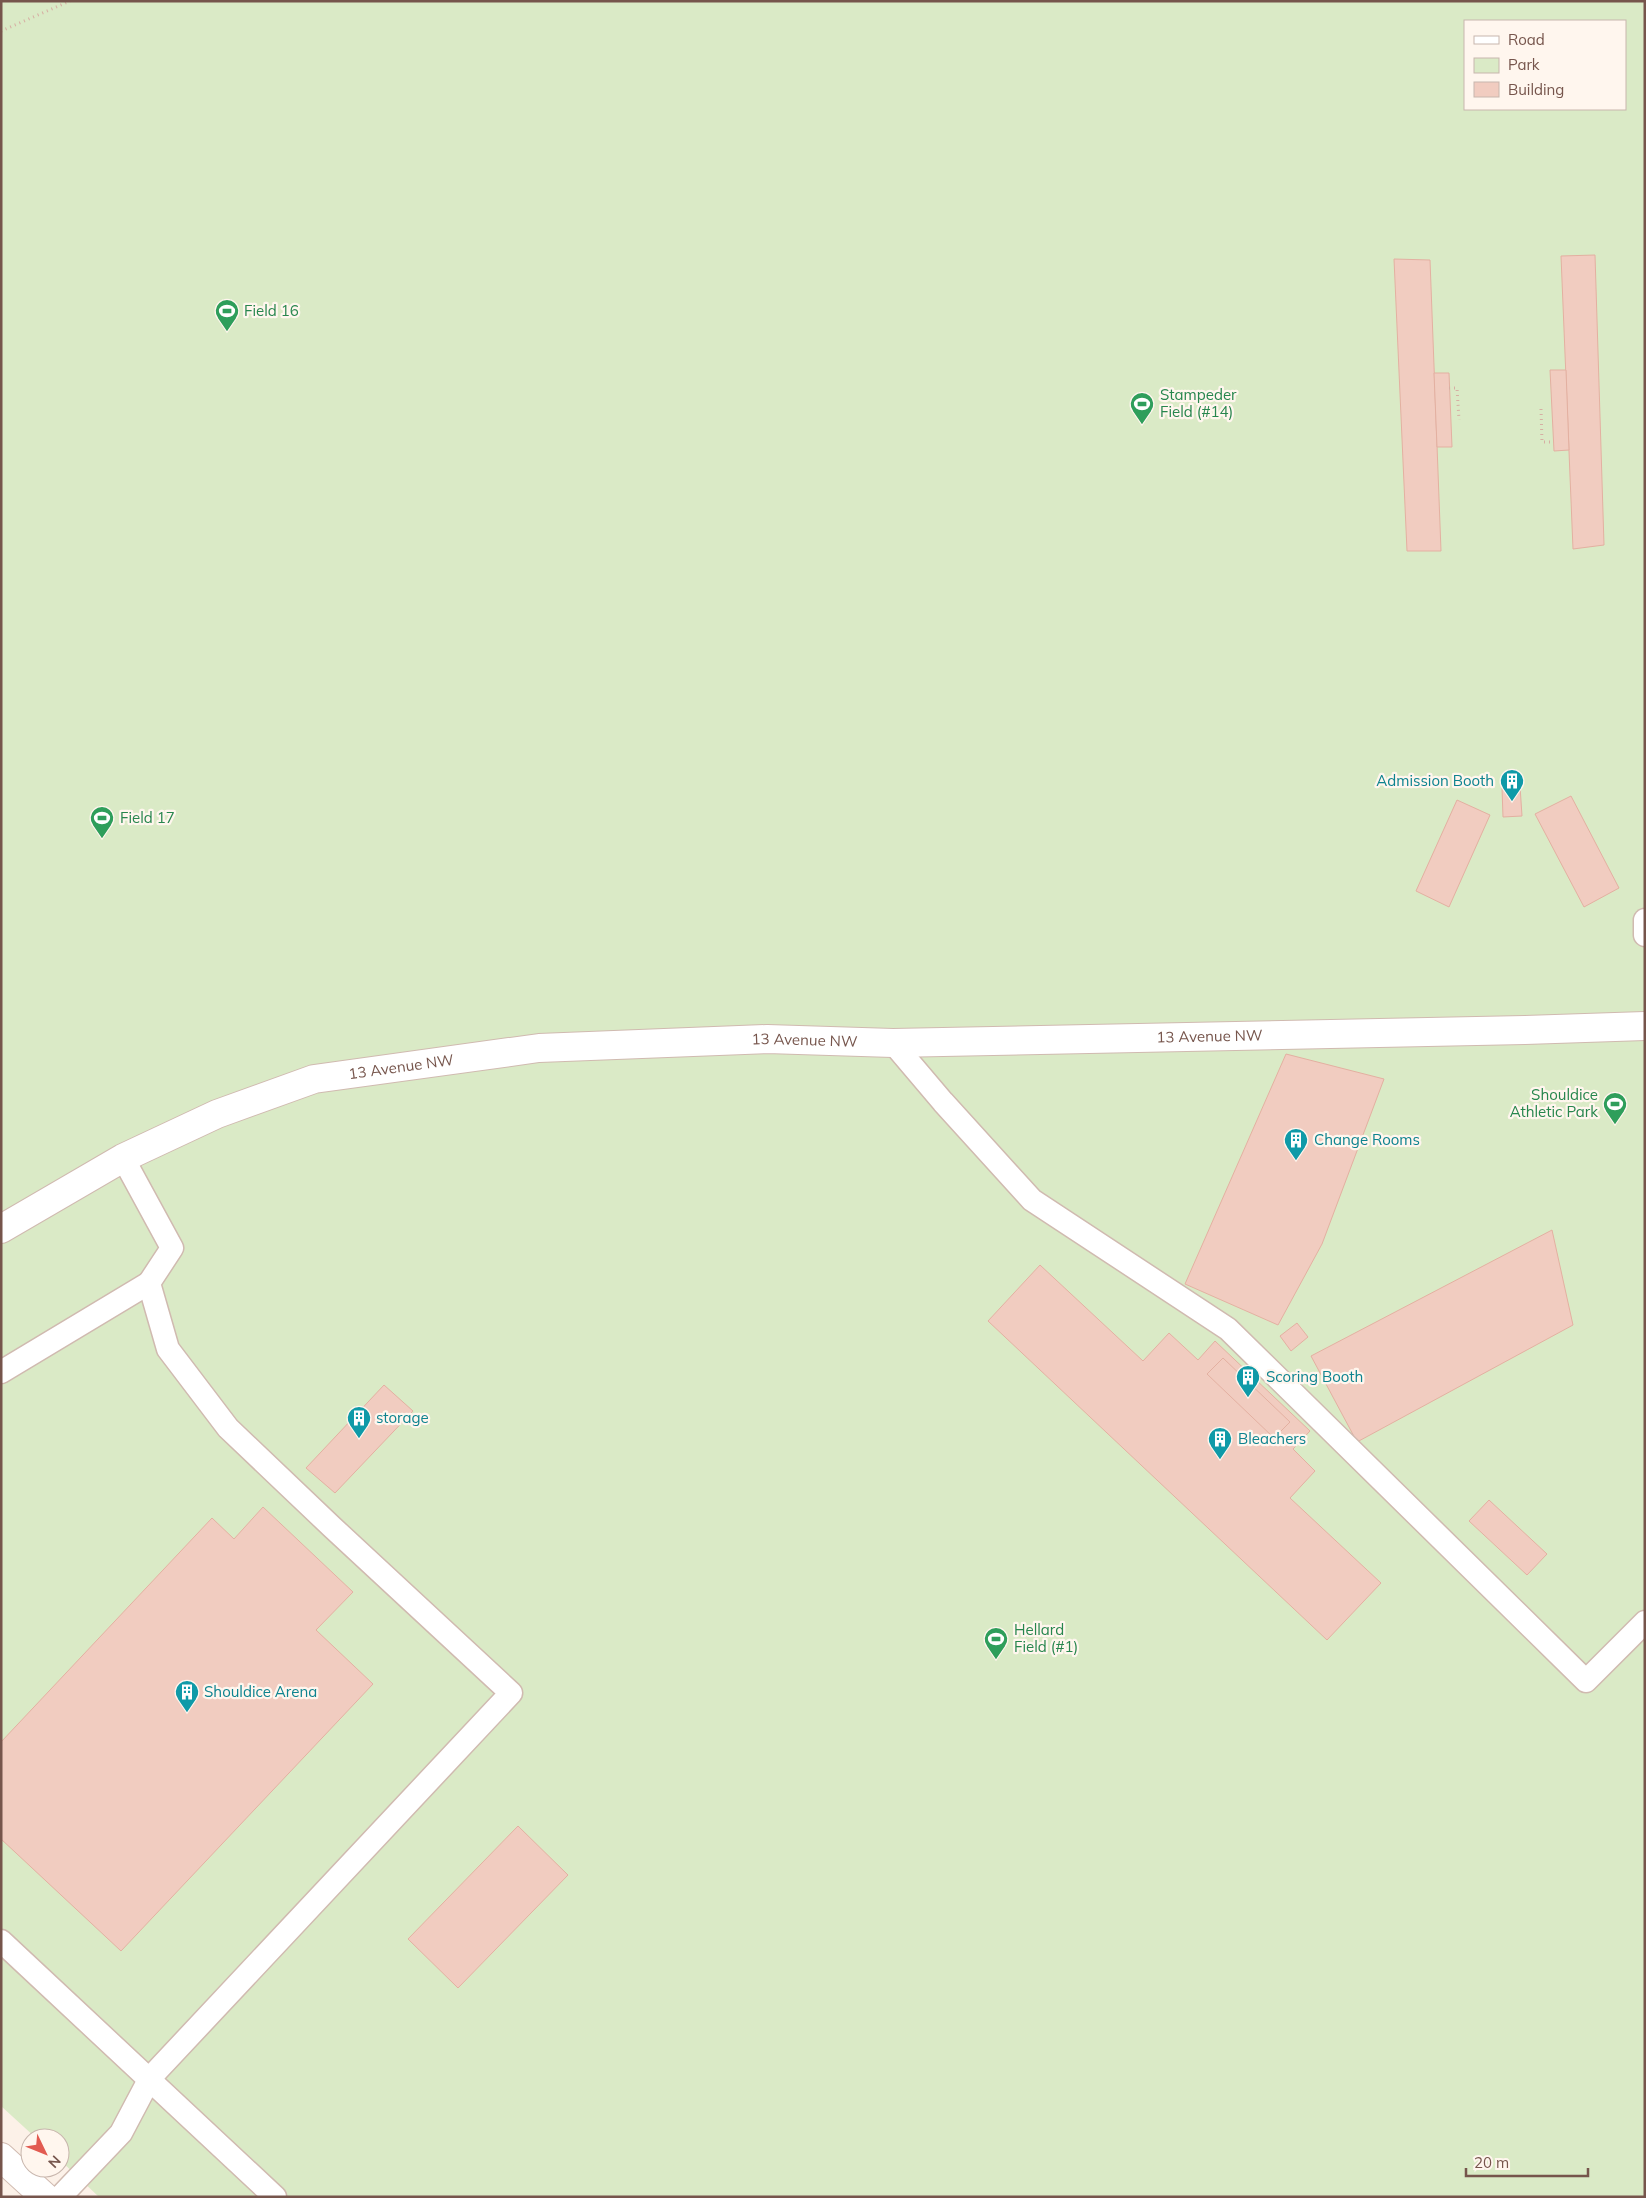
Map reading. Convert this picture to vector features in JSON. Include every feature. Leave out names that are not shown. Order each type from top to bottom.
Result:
[{"type":"street","name":"13 Avenue NW","points":[[1,1229],[123,1158],[217,1114],[314,1079],[539,1048],[767,1039],[893,1043],[1515,1031],[1645,1026]]},
{"type":"street","points":[[1,2157],[45,2197]]},
{"type":"lane","points":[[1645,920],[1645,935]]},
{"type":"lane","points":[[893,1043],[943,1102],[1032,1200],[1228,1329],[1586,1681],[1645,1622]]},
{"type":"lane","points":[[1,1372],[149,1283],[172,1248],[123,1158]]},
{"type":"lane","points":[[60,2197],[121,2134],[150,2078],[512,1693],[228,1428],[168,1349],[149,1283]]},
{"type":"lane","points":[[1,1941],[276,2197]]},
{"type":"path","points":[[1,31],[70,1]]},
{"type":"path","points":[[1449,388],[1457,388],[1459,420]]},
{"type":"path","points":[[1541,409],[1542,442],[1553,442]]},
{"type":"green space","name":"Shouldice Athletic Park","points":[[1,1],[1645,1],[1645,2197],[99,2197],[70,2169],[70,2128],[25,2128],[1,2106]]},
{"type":"building","points":[[1595,255],[1604,545],[1573,549],[1561,256]]},
{"type":"building","points":[[1394,259],[1430,260],[1441,551],[1407,551]]},
{"type":"building","points":[[1550,370],[1566,370],[1569,450],[1554,451]]},
{"type":"building","points":[[1434,373],[1449,373],[1452,447],[1437,447]]},
{"type":"building","name":"Admission Booth","points":[[1520,786],[1522,816],[1503,817],[1502,788]]},
{"type":"building","points":[[1571,796],[1619,888],[1584,907],[1535,814]]},
{"type":"building","points":[[1457,800],[1490,815],[1449,907],[1416,891]]},
{"type":"building","name":"Change Rooms","points":[[1286,1054],[1384,1079],[1322,1244],[1278,1325],[1185,1284]]},
{"type":"building","points":[[1552,1230],[1573,1325],[1357,1442],[1311,1356]]},
{"type":"building","name":"Bleachers","points":[[1040,1265],[1143,1361],[1169,1333],[1198,1360],[1215,1341],[1310,1431],[1293,1449],[1315,1471],[1290,1498],[1381,1583],[1327,1640],[988,1321]]},
{"type":"building","points":[[1297,1323],[1308,1337],[1291,1351],[1280,1336]]},
{"type":"building","name":"Scoring Booth","points":[[1223,1358],[1290,1422],[1274,1438],[1207,1374]]},
{"type":"building","name":"storage","points":[[384,1385],[413,1411],[335,1493],[306,1468]]},
{"type":"building","points":[[1489,1500],[1547,1554],[1527,1575],[1469,1521]]},
{"type":"building","name":"Shouldice Arena","points":[[263,1507],[353,1592],[316,1630],[373,1684],[121,1951],[1,1839],[1,1742],[212,1518],[234,1539]]},
{"type":"building","points":[[518,1826],[568,1875],[458,1988],[408,1939]]},
{"type":"place","name":"Field 16","points":[[227,332]]},
{"type":"place","name":"Stampeder Field (#14)","points":[[1142,425]]},
{"type":"place","name":"Admission Booth","points":[[1512,802]]},
{"type":"place","name":"Field 17","points":[[102,839]]},
{"type":"place","name":"Shouldice Athletic Park","points":[[1615,1125]]},
{"type":"place","name":"Change Rooms","points":[[1296,1161]]},
{"type":"place","name":"Scoring Booth","points":[[1248,1398]]},
{"type":"place","name":"storage","points":[[359,1439]]},
{"type":"place","name":"Bleachers","points":[[1220,1460]]},
{"type":"place","name":"Hellard Field (#1)","points":[[996,1660]]},
{"type":"place","name":"Shouldice Arena","points":[[187,1713]]}]
